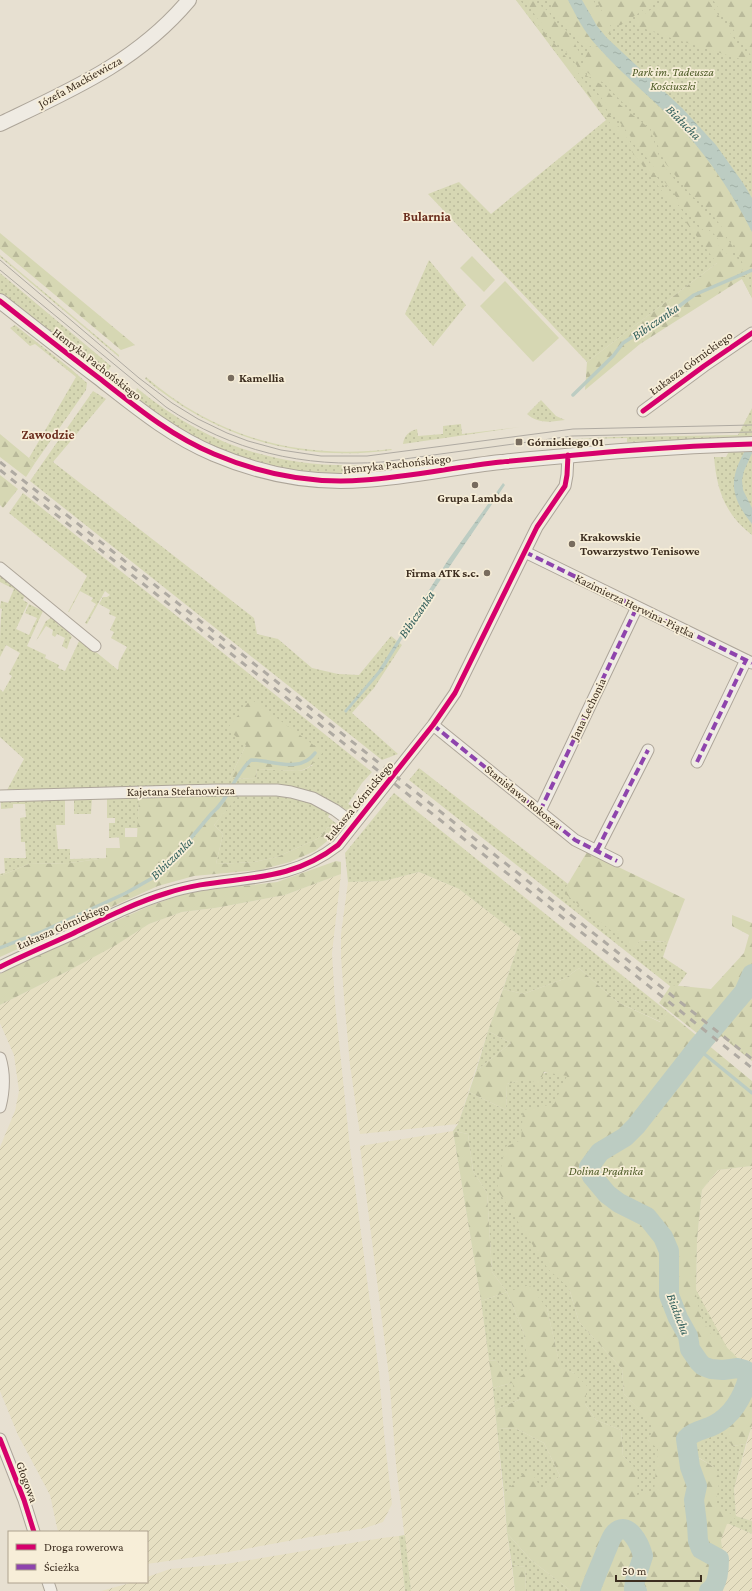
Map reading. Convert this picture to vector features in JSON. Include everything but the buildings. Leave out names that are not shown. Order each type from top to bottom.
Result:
[{"type":"street","name":"Józefa Mackiewicza","points":[[0,124],[113,67],[156,34],[189,0]]},
{"type":"street","name":"Henryka Pachońskiego","points":[[0,301],[159,425],[208,452],[257,469],[279,474],[314,479],[363,480],[499,462],[568,455],[677,446],[752,444]]},
{"type":"street","name":"Łukasza Górnickiego","points":[[643,411],[752,333]]},
{"type":"street","name":"Łukasza Górnickiego","points":[[0,967],[135,904],[168,892],[192,886],[256,879],[284,872],[305,865],[325,855],[338,845],[433,725],[455,693],[537,527],[565,486],[568,455]]},
{"type":"street","name":"Kazimierza Herwina-Piątka","points":[[525,552],[749,662],[696,762]]},
{"type":"street","points":[[0,568],[96,646]]},
{"type":"street","name":"Jana Lechonia","points":[[540,811],[637,608]]},
{"type":"street","name":"Stanisława Rokosza","points":[[433,725],[575,840],[617,861]]},
{"type":"street","points":[[597,850],[648,750]]},
{"type":"street","name":"Kajetana Stefanowicza","points":[[0,796],[223,790],[284,790],[326,804],[354,824]]},
{"type":"street","points":[[0,1058],[4,1078],[0,1107]]},
{"type":"street","name":"Głogowa","points":[[0,1439],[24,1500],[34,1531]]},
{"type":"shaded area","points":[[419,872],[459,889],[521,937],[488,1031],[458,1124],[360,1134],[350,1065],[341,957],[341,934],[348,882],[384,881]]},
{"type":"shaded area","points":[[341,874],[332,953],[335,1003],[350,1148],[379,1372],[392,1504],[383,1522],[365,1528],[223,1553],[148,1564],[148,1531],[58,1531],[50,1495],[18,1435],[0,1391],[0,1147],[15,1111],[19,1091],[14,1055],[0,1023],[0,1005],[70,970],[149,924],[182,912],[215,908],[285,895]]},
{"type":"shaded area","points":[[453,1131],[481,1301],[493,1388],[507,1533],[515,1591],[411,1591],[396,1464],[389,1376],[360,1146]]},
{"type":"shaded area","points":[[752,1166],[752,1383],[745,1367],[709,1332],[696,1295],[697,1240],[702,1190],[718,1170]]},
{"type":"shaded area","points":[[752,1425],[752,1521],[736,1516],[734,1489]]},
{"type":"shaded area","points":[[727,1523],[752,1534],[752,1591],[723,1591],[724,1585],[721,1540]]},
{"type":"shaded area","points":[[399,1536],[405,1591],[101,1591],[130,1583],[148,1583],[148,1577],[170,1569],[226,1564]]},
{"type":"green space","name":"Park im. Tadeusza Kościuszki","points":[[516,0],[752,0],[752,298],[742,279],[717,263],[587,362],[428,194],[459,182],[491,214],[606,120]]},
{"type":"green space","points":[[516,0],[520,0],[534,20],[566,57],[692,223],[711,235],[724,252],[737,258],[744,272],[736,275],[739,277],[745,276],[752,291],[752,298],[742,279],[640,344],[585,390],[587,362],[717,263]]},
{"type":"green space","points":[[525,0],[532,0],[548,11],[557,24],[566,30],[572,38],[579,52],[581,66],[587,76],[602,85],[618,103],[650,129],[659,156],[665,167],[688,197],[709,215],[731,244],[734,249],[733,252],[727,251],[714,234],[689,214],[569,55],[537,18]]},
{"type":"green space","points":[[552,0],[568,0],[580,23],[595,44],[587,48],[580,44],[568,29],[554,16],[552,12]]},
{"type":"green space","points":[[582,0],[593,0],[612,28],[610,33],[605,36],[597,26]]},
{"type":"green space","points":[[597,0],[658,0],[621,25],[616,25],[609,21]]},
{"type":"green space","points":[[665,0],[708,0],[750,62],[634,25],[634,21]]},
{"type":"green space","points":[[713,0],[752,0],[752,57]]},
{"type":"green space","points":[[596,46],[685,132],[721,179],[743,214],[752,232],[752,268],[746,271],[733,242],[709,210],[691,195],[666,164],[660,152],[652,128],[645,119],[622,102],[604,83],[587,72],[584,60],[588,52]]},
{"type":"green space","points":[[0,233],[135,345],[121,350],[0,249]]},
{"type":"green space","points":[[0,255],[119,355],[119,357],[0,257]]},
{"type":"green space","points":[[472,256],[495,280],[484,292],[460,268]]},
{"type":"green space","points":[[429,260],[466,305],[433,346],[405,314]]},
{"type":"green space","points":[[0,273],[111,366],[106,374],[75,353],[3,297],[0,294]]},
{"type":"green space","points":[[505,281],[559,338],[533,362],[480,306]]},
{"type":"green space","points":[[15,325],[87,383],[86,390],[35,463],[29,458],[76,377],[35,344],[30,346],[10,328]]},
{"type":"green space","points":[[146,377],[173,398],[201,416],[230,429],[261,440],[292,447],[324,451],[357,452],[392,450],[358,453],[324,453],[292,449],[260,442],[230,431],[200,417],[172,400],[145,379]]},
{"type":"green space","points":[[137,388],[166,410],[196,428],[226,442],[257,453],[289,461],[322,464],[357,465],[393,463],[388,470],[384,472],[368,474],[339,474],[301,471],[247,459],[229,453],[179,430],[136,399],[135,394]]},
{"type":"green space","points":[[93,391],[106,399],[53,462],[254,618],[257,634],[278,639],[312,668],[338,674],[359,675],[391,636],[402,645],[374,688],[352,713],[398,754],[382,760],[30,481]]},
{"type":"green space","points":[[541,400],[556,416],[565,420],[550,422],[540,421],[527,414]]},
{"type":"green space","points":[[752,408],[752,535],[735,519],[729,510],[720,491],[715,469],[714,457],[726,457],[736,438],[627,442],[627,438],[583,439],[547,444],[544,441],[611,437],[738,435]]},
{"type":"green space","points":[[461,424],[462,434],[520,427],[403,444],[406,436],[414,430],[417,429],[418,436],[443,434],[443,426]]},
{"type":"green space","points":[[0,434],[35,463],[26,477],[0,457]]},
{"type":"green space","points":[[0,475],[18,489],[3,508],[0,505]]},
{"type":"green space","points":[[23,493],[372,772],[362,783],[348,804],[355,808],[349,810],[342,809],[320,798],[198,786],[7,790],[24,759],[0,737],[0,689],[3,692],[12,676],[9,674],[20,653],[6,645],[0,657],[1,601],[8,603],[14,589],[0,582],[0,572],[26,593],[23,600],[28,603],[16,629],[29,635],[37,618],[25,613],[29,604],[43,611],[27,646],[46,655],[45,658],[59,665],[58,668],[65,671],[80,639],[118,670],[119,662],[127,647],[111,638],[114,632],[110,630],[116,617],[109,614],[110,610],[99,604],[103,597],[110,595],[105,591],[87,624],[85,623],[96,604],[91,601],[93,598],[80,591],[68,612],[87,576],[9,513]],"holes":[[[246,745],[313,765],[304,770],[298,771],[257,769],[256,779],[230,778]]]},
{"type":"green space","points":[[51,618],[55,620],[59,626],[62,624],[69,629],[69,633],[72,637],[67,649],[62,646],[65,638],[57,634],[55,637],[52,635],[53,630],[46,626],[36,641],[46,621]]},
{"type":"green space","points":[[251,699],[323,752],[315,761],[302,770],[257,769],[256,779],[230,778],[246,745],[227,729]]},
{"type":"green space","points":[[419,768],[568,884],[564,892],[634,948],[640,940],[668,942],[663,957],[687,973],[675,990],[409,780]]},
{"type":"green space","points":[[221,793],[139,799],[138,828],[125,828],[125,837],[109,838],[109,823],[115,823],[115,818],[107,818],[107,796]]},
{"type":"green space","points":[[221,793],[239,795],[214,825],[223,834],[216,864],[254,862],[277,857],[317,839],[328,827],[336,832],[315,851],[290,862],[260,870],[194,876],[158,886],[0,957],[0,876],[29,864],[70,863],[106,858],[106,848],[120,848],[119,837],[137,837],[139,799]]},
{"type":"green space","points":[[237,793],[302,797],[330,813],[328,817],[337,824],[336,832],[328,827],[317,839],[277,857],[254,862],[216,864],[223,834],[214,825],[238,795]]},
{"type":"green space","points":[[394,793],[668,1012],[661,1022],[617,1002],[579,968],[564,979],[523,994],[503,989],[521,937],[459,889],[419,872],[384,881],[348,882],[345,853]]},
{"type":"green space","points":[[92,797],[91,814],[74,814],[74,798]]},
{"type":"green space","points":[[65,799],[65,825],[56,825],[58,849],[70,849],[70,859],[106,858],[70,863],[29,864],[0,876],[0,874],[5,873],[4,858],[26,858],[25,842],[21,842],[20,818],[26,817],[25,804],[13,804],[13,808],[1,809],[1,801]]},
{"type":"green space","points":[[587,852],[685,899],[668,942],[640,940],[634,949],[563,892]]},
{"type":"green space","points":[[336,861],[341,862],[341,874],[285,895],[215,908],[182,912],[149,924],[116,945],[0,1005],[0,974],[17,964],[152,905],[184,894],[277,882]]},
{"type":"green space","points":[[732,915],[752,923],[752,1061],[721,1036],[712,1045],[659,1003],[671,985],[711,989],[744,953],[749,935],[732,926]]},
{"type":"green space","name":"Dolina Prądnika","points":[[579,968],[617,1002],[660,1022],[668,1012],[752,1081],[752,1166],[718,1170],[702,1190],[697,1240],[696,1295],[700,1314],[709,1332],[733,1353],[745,1367],[752,1383],[752,1425],[746,1444],[732,1446],[721,1427],[692,1454],[714,1467],[720,1478],[715,1507],[736,1516],[732,1523],[727,1524],[721,1540],[725,1568],[723,1591],[571,1591],[531,1560],[507,1533],[504,1494],[529,1468],[542,1490],[560,1476],[544,1443],[515,1428],[497,1429],[495,1410],[521,1399],[512,1383],[493,1388],[489,1360],[497,1361],[513,1383],[528,1370],[524,1334],[507,1292],[529,1285],[547,1308],[560,1366],[574,1373],[587,1386],[585,1404],[596,1420],[621,1430],[623,1456],[638,1471],[637,1495],[654,1491],[658,1448],[648,1442],[654,1425],[624,1394],[622,1369],[579,1322],[569,1288],[548,1269],[497,1189],[505,1147],[521,1140],[523,1110],[554,1104],[567,1076],[544,1072],[539,1084],[528,1079],[507,1084],[506,1110],[469,1092],[476,1071],[511,1043],[488,1031],[503,989],[523,994],[564,979]]},
{"type":"green space","points":[[488,1031],[511,1043],[476,1071]]},
{"type":"green space","name":"Dolina Prądnika","points":[[565,1068],[697,1174],[695,1288],[752,1394],[732,1446],[746,1444],[734,1489],[736,1516],[752,1521],[752,1534],[727,1523],[715,1507],[714,1467],[696,1456],[580,1591],[529,1469],[504,1494],[497,1429],[515,1428],[544,1443],[560,1476],[543,1490],[638,1472],[623,1456],[621,1430],[596,1420],[585,1404],[574,1373],[560,1367],[547,1308],[507,1292],[492,1272],[487,1193],[473,1171],[468,1134],[453,1131],[458,1124],[469,1092],[506,1110],[507,1084]],"holes":[[[569,1288],[664,1430],[648,1442],[655,1425],[624,1394],[622,1369],[579,1322]]]},
{"type":"green space","points":[[453,1131],[468,1134],[473,1171],[487,1193],[492,1272],[507,1292],[481,1301]]},
{"type":"green space","points":[[507,1292],[524,1334],[529,1370],[521,1399],[495,1410],[493,1388],[512,1383],[497,1361],[489,1360],[481,1301]]},
{"type":"green space","points":[[507,1533],[531,1560],[571,1591],[526,1591],[525,1567],[512,1565]]},
{"type":"green space","points":[[405,1535],[411,1591],[405,1591],[399,1536]]},
{"type":"green space","points":[[512,1565],[525,1567],[526,1591],[515,1591]]},
{"type":"water","points":[[568,0],[582,0],[597,26],[607,38],[682,108],[716,145],[752,198],[752,232],[730,192],[703,154],[674,120],[618,68],[597,46],[585,30]]},
{"type":"water","points":[[752,438],[752,453],[744,471],[742,480],[743,490],[752,508],[752,524],[737,501],[734,491],[734,481],[740,461]]},
{"type":"water","points":[[503,483],[505,485],[416,616],[383,670],[346,713],[344,711],[378,671],[448,560]]},
{"type":"water","points":[[752,971],[752,986],[743,1000],[724,1022],[714,1017],[724,1008]]},
{"type":"waterway","name":"Bibiczanka","points":[[573,395],[613,356],[623,343],[694,295],[752,270]]},
{"type":"waterway","name":"Bibiczanka","points":[[0,948],[39,933],[126,893],[156,876],[169,864],[218,807],[228,794],[240,772],[251,760],[294,764],[302,763],[315,753]]},
{"type":"waterway","name":"Białucha","points":[[709,1591],[712,1589],[716,1581],[719,1559],[701,1549],[698,1541],[694,1500],[697,1486],[690,1467],[686,1439],[695,1432],[714,1425],[726,1417],[740,1399],[748,1378],[745,1370],[738,1368],[723,1370],[711,1369],[703,1366],[699,1362],[690,1349],[688,1336],[678,1318],[669,1295],[669,1251],[663,1237],[647,1217],[619,1203],[607,1194],[592,1176],[589,1167],[600,1152],[625,1137],[636,1126],[697,1048],[744,992],[752,974]]},
{"type":"waterway","points":[[697,1048],[752,1093]]},
{"type":"waterway","name":"Białucha","points":[[590,1591],[611,1538],[619,1530],[624,1529],[633,1535],[643,1556],[635,1581],[634,1589],[637,1591]]},
{"type":"tram line","points":[[0,260],[139,378],[172,403],[198,419],[227,433],[248,441],[281,450],[321,456],[367,456],[573,429],[752,425]]},
{"type":"tram line","points":[[0,270],[166,407],[216,435],[269,453],[297,459],[324,462],[382,462],[572,436],[752,432]]},
{"type":"railway","points":[[0,462],[752,1059]]},
{"type":"railway","points":[[0,470],[752,1068]]},
{"type":"marked path","points":[[525,552],[752,663]]},
{"type":"marked path","points":[[540,811],[637,607]]},
{"type":"marked path","points":[[697,762],[746,660]]},
{"type":"marked path","points":[[433,725],[575,840],[617,861]]},
{"type":"marked path","points":[[597,850],[648,750]]},
{"type":"cycle path","points":[[0,301],[168,430],[198,447],[232,461],[288,476],[307,479],[345,481],[364,480],[398,477],[467,466],[564,456],[658,448],[752,444]]},
{"type":"cycle path","points":[[643,411],[752,333]]},
{"type":"cycle path","points":[[0,967],[155,897],[190,887],[276,874],[297,868],[317,859],[338,845],[433,725],[455,693],[537,527],[565,486],[568,455]]},
{"type":"cycle path","points":[[0,1439],[24,1500],[34,1531]]},
{"type":"place","name":"Kamellia","points":[[231,378]]},
{"type":"place","name":"Górnickiego 01","points":[[519,442]]},
{"type":"place","name":"Grupa Lambda","points":[[475,485]]},
{"type":"place","name":"Krakowskie Towarzystwo Tenisowe","points":[[572,544]]},
{"type":"place","name":"Firma ATK s.c.","points":[[487,573]]},
{"type":"district","name":"Bularnia","points":[[427,216]]},
{"type":"district","name":"Zawodzie","points":[[48,434]]}]
